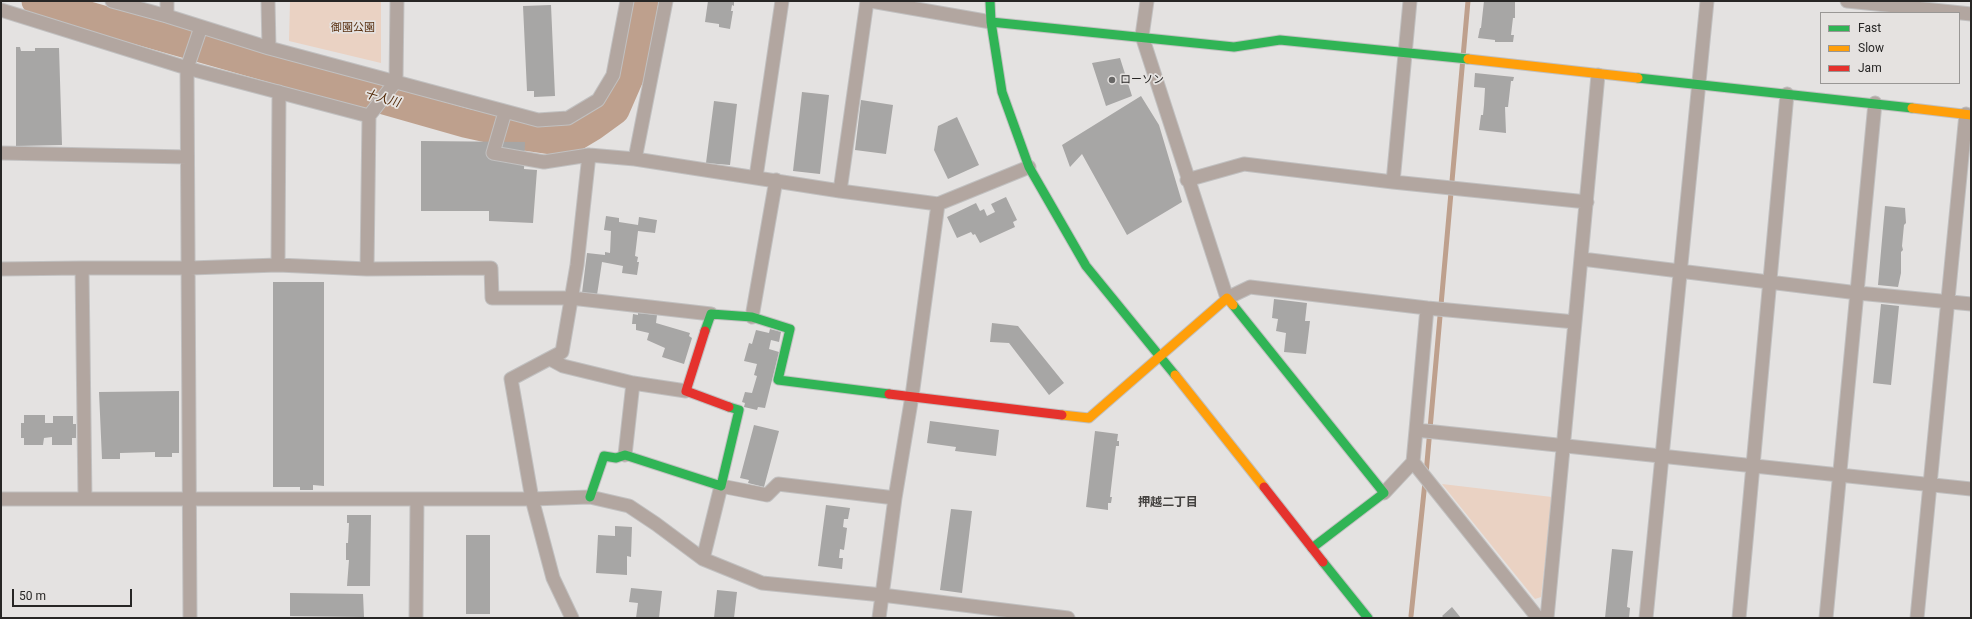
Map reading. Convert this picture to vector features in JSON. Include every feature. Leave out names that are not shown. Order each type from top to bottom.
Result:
[{"type":"street","points":[[112,1],[167,16],[200,31],[269,48],[393,85],[504,116],[538,120],[568,118],[598,100],[613,75],[626,1]]},
{"type":"street","points":[[167,1],[167,16]]},
{"type":"street","points":[[268,1],[269,48]]},
{"type":"street","points":[[367,269],[372,113],[393,85],[397,1]]},
{"type":"street","points":[[635,159],[666,1]]},
{"type":"street","points":[[756,177],[782,1]]},
{"type":"street","points":[[840,191],[867,1]]},
{"type":"street","points":[[871,1],[991,22],[1142,36],[1234,47],[1280,40],[1405,52],[1969,114],[1929,484],[1918,618]]},
{"type":"street","points":[[990,1],[991,22],[1002,92],[1030,168],[1086,266],[1161,357],[1368,618]]},
{"type":"street","points":[[1147,1],[1142,36],[1187,180],[1227,298],[1384,493]]},
{"type":"street","points":[[1393,182],[1410,1]]},
{"type":"street","points":[[1646,618],[1682,270],[1707,1]]},
{"type":"street","points":[[1847,1],[1896,4],[1956,12]]},
{"type":"street","points":[[1,10],[187,68],[279,92],[372,113]]},
{"type":"street","points":[[1960,13],[1971,14]]},
{"type":"street","points":[[190,618],[190,268],[187,157],[187,68],[200,31]]},
{"type":"street","points":[[1547,618],[1582,259],[1598,74]]},
{"type":"street","points":[[278,265],[279,92]]},
{"type":"street","points":[[1739,618],[1787,94]]},
{"type":"street","points":[[1826,618],[1841,476],[1875,103]]},
{"type":"street","points":[[504,116],[493,153],[544,162],[589,155],[635,159],[840,191],[938,204],[1030,168]]},
{"type":"street","points":[[1,153],[187,157]]},
{"type":"street","points":[[572,618],[553,578],[532,499],[511,379],[562,352],[571,298],[589,155]]},
{"type":"street","points":[[1187,180],[1244,164],[1393,182],[1587,202]]},
{"type":"street","points":[[752,317],[776,180]]},
{"type":"street","points":[[879,618],[912,396],[938,204]]},
{"type":"street","points":[[1582,259],[1682,270],[1858,293],[1971,304]]},
{"type":"street","points":[[1,269],[190,268],[278,265],[367,269],[491,268],[492,298],[571,298],[711,314],[752,317],[790,329],[778,380],[1089,418],[1161,357],[1227,298],[1250,287],[1436,309],[1575,322]]},
{"type":"street","points":[[82,268],[85,499]]},
{"type":"street","points":[[1312,548],[1384,493],[1416,466],[1425,431],[1436,309]]},
{"type":"street","points":[[686,391],[711,314]]},
{"type":"street","points":[[550,359],[563,366],[632,383],[686,391],[739,410],[703,559]]},
{"type":"street","points":[[625,455],[632,383]]},
{"type":"street","points":[[1425,431],[1971,489]]},
{"type":"street","points":[[590,497],[604,456],[616,458],[625,455],[721,486],[768,495],[778,484],[896,498]]},
{"type":"street","points":[[1416,466],[1538,618]]},
{"type":"street","points":[[1,499],[532,499],[590,497],[629,506],[703,559],[762,584],[882,595],[1021,615],[1068,618]]},
{"type":"street","points":[[416,618],[417,499]]},
{"type":"green space","name":"御園公園","points":[[290,1],[381,1],[381,63],[289,41]]},
{"type":"green space","points":[[1442,484],[1552,497],[1541,597],[1535,599]]},
{"type":"building","points":[[708,1],[734,1],[734,6],[732,5],[731,11],[733,11],[730,29],[719,27],[719,24],[705,22]]},
{"type":"building","points":[[1484,1],[1515,1],[1515,18],[1513,18],[1511,35],[1514,35],[1513,42],[1495,42],[1495,40],[1478,38],[1481,28]]},
{"type":"building","points":[[551,5],[555,96],[534,97],[534,91],[527,91],[523,6]]},
{"type":"building","points":[[16,47],[20,47],[21,51],[35,51],[35,48],[59,48],[62,145],[16,146]]},
{"type":"building","name":"ローソン","points":[[1120,58],[1132,96],[1106,106],[1092,63]]},
{"type":"building","points":[[1475,73],[1514,77],[1513,81],[1511,81],[1508,107],[1505,107],[1506,133],[1479,130],[1481,115],[1483,115],[1485,88],[1474,87]]},
{"type":"building","points":[[802,92],[829,95],[820,174],[793,171]]},
{"type":"building","points":[[1141,96],[1159,125],[1182,202],[1127,235],[1082,154],[1070,167],[1062,145]]},
{"type":"building","points":[[861,100],[893,105],[886,154],[855,150]]},
{"type":"building","points":[[714,101],[737,104],[730,165],[706,163]]},
{"type":"building","points":[[957,117],[979,165],[948,179],[934,150],[938,126]]},
{"type":"building","points":[[421,141],[525,142],[524,169],[537,170],[533,223],[489,221],[489,211],[421,211]]},
{"type":"building","points":[[1006,197],[1017,220],[1013,222],[1015,227],[980,243],[975,234],[973,235],[971,232],[957,238],[947,217],[976,203],[980,211],[984,209],[987,216],[995,212],[991,204]]},
{"type":"building","points":[[1885,206],[1905,208],[1906,223],[1904,225],[1903,250],[1901,252],[1901,273],[1898,287],[1878,285]]},
{"type":"building","points":[[606,216],[619,218],[619,222],[638,225],[639,217],[657,220],[655,233],[638,231],[635,256],[638,257],[637,262],[639,262],[637,275],[622,273],[623,266],[602,262],[597,295],[582,293],[587,253],[605,255],[605,252],[610,253],[611,231],[604,230]]},
{"type":"building","points":[[273,282],[324,282],[324,486],[313,485],[313,490],[300,490],[300,487],[273,487]]},
{"type":"building","points":[[1274,299],[1307,303],[1305,321],[1310,321],[1306,354],[1284,352],[1286,333],[1276,331],[1278,319],[1272,318]]},
{"type":"building","points":[[1881,304],[1899,306],[1891,385],[1873,383]]},
{"type":"building","points":[[638,313],[657,315],[656,323],[690,333],[689,336],[692,338],[684,364],[662,357],[665,348],[647,340],[649,333],[636,330],[636,324],[632,324],[633,314],[638,315]]},
{"type":"building","points":[[992,323],[1018,326],[1064,383],[1049,395],[1009,343],[990,342]]},
{"type":"building","points":[[770,329],[781,332],[779,342],[771,340],[769,349],[779,352],[765,408],[758,407],[757,410],[744,407],[745,403],[742,402],[745,392],[752,393],[757,376],[754,375],[757,364],[744,361],[749,343],[752,344],[756,330],[769,333]]},
{"type":"building","points":[[179,391],[179,453],[172,453],[172,457],[155,457],[155,452],[120,453],[120,459],[102,459],[99,392]]},
{"type":"building","points":[[24,415],[45,415],[45,423],[53,423],[53,416],[73,416],[73,424],[76,424],[76,438],[72,438],[72,445],[52,445],[52,437],[44,438],[43,445],[24,445],[24,438],[21,438],[21,423],[24,423]]},
{"type":"building","points":[[930,421],[999,430],[996,456],[955,451],[956,447],[927,443]]},
{"type":"building","points":[[754,425],[779,431],[764,487],[748,483],[749,480],[740,478]]},
{"type":"building","points":[[1095,431],[1118,434],[1117,441],[1119,441],[1119,446],[1116,446],[1110,497],[1112,497],[1111,503],[1108,503],[1108,510],[1086,507]]},
{"type":"building","points":[[826,505],[850,508],[848,519],[844,519],[843,527],[847,528],[844,550],[840,549],[839,558],[843,558],[842,569],[818,566]]},
{"type":"building","points":[[951,509],[972,511],[962,593],[940,590]]},
{"type":"building","points":[[347,515],[371,515],[370,586],[347,586],[349,560],[346,560],[346,543],[348,543],[349,523],[347,523]]},
{"type":"building","points":[[615,526],[632,527],[631,557],[627,556],[627,575],[596,573],[598,535],[615,536]]},
{"type":"building","points":[[466,535],[490,535],[490,614],[466,614]]},
{"type":"building","points":[[1612,549],[1633,551],[1627,607],[1630,608],[1629,618],[1605,618]]},
{"type":"building","points":[[631,588],[662,591],[659,618],[636,618],[638,603],[629,602]]},
{"type":"building","points":[[717,590],[737,592],[734,618],[714,618]]},
{"type":"building","points":[[290,593],[363,594],[364,617],[290,616]]},
{"type":"building","points":[[1452,607],[1461,618],[1444,618],[1442,616]]},
{"type":"waterway","name":"十人川","points":[[36,1],[465,123],[524,136],[551,140],[573,138],[615,110],[632,71],[644,1]]},
{"type":"waterway","points":[[1426,474],[1468,1]]},
{"type":"waterway","points":[[1411,616],[1425,482]]},
{"type":"traffic: fast","points":[[990,1],[991,22],[1002,92],[1029,167],[1086,266],[1175,375]]},
{"type":"traffic: fast","points":[[991,22],[1234,47],[1280,40],[1468,59]]},
{"type":"traffic: fast","points":[[1638,78],[1912,108]]},
{"type":"traffic: fast","points":[[1233,305],[1384,493],[1312,548]]},
{"type":"traffic: fast","points":[[705,331],[711,314],[752,317],[790,329],[778,380],[889,394]]},
{"type":"traffic: fast","points":[[590,497],[604,456],[616,458],[625,455],[721,486],[739,410],[729,407]]},
{"type":"traffic: fast","points":[[1323,562],[1368,618]]},
{"type":"traffic: slow","points":[[1468,59],[1638,78]]},
{"type":"traffic: slow","points":[[1912,108],[1971,115]]},
{"type":"traffic: slow","points":[[1062,415],[1089,418],[1227,298],[1233,305]]},
{"type":"traffic: slow","points":[[1175,375],[1264,487]]},
{"type":"traffic: jam","points":[[705,331],[686,391],[729,407]]},
{"type":"traffic: jam","points":[[889,394],[1062,415]]},
{"type":"traffic: jam","points":[[1264,487],[1323,562]]},
{"type":"place","name":"ローソン","points":[[1112,80]]},
{"type":"district","name":"押越二丁目","points":[[1168,503]]}]
